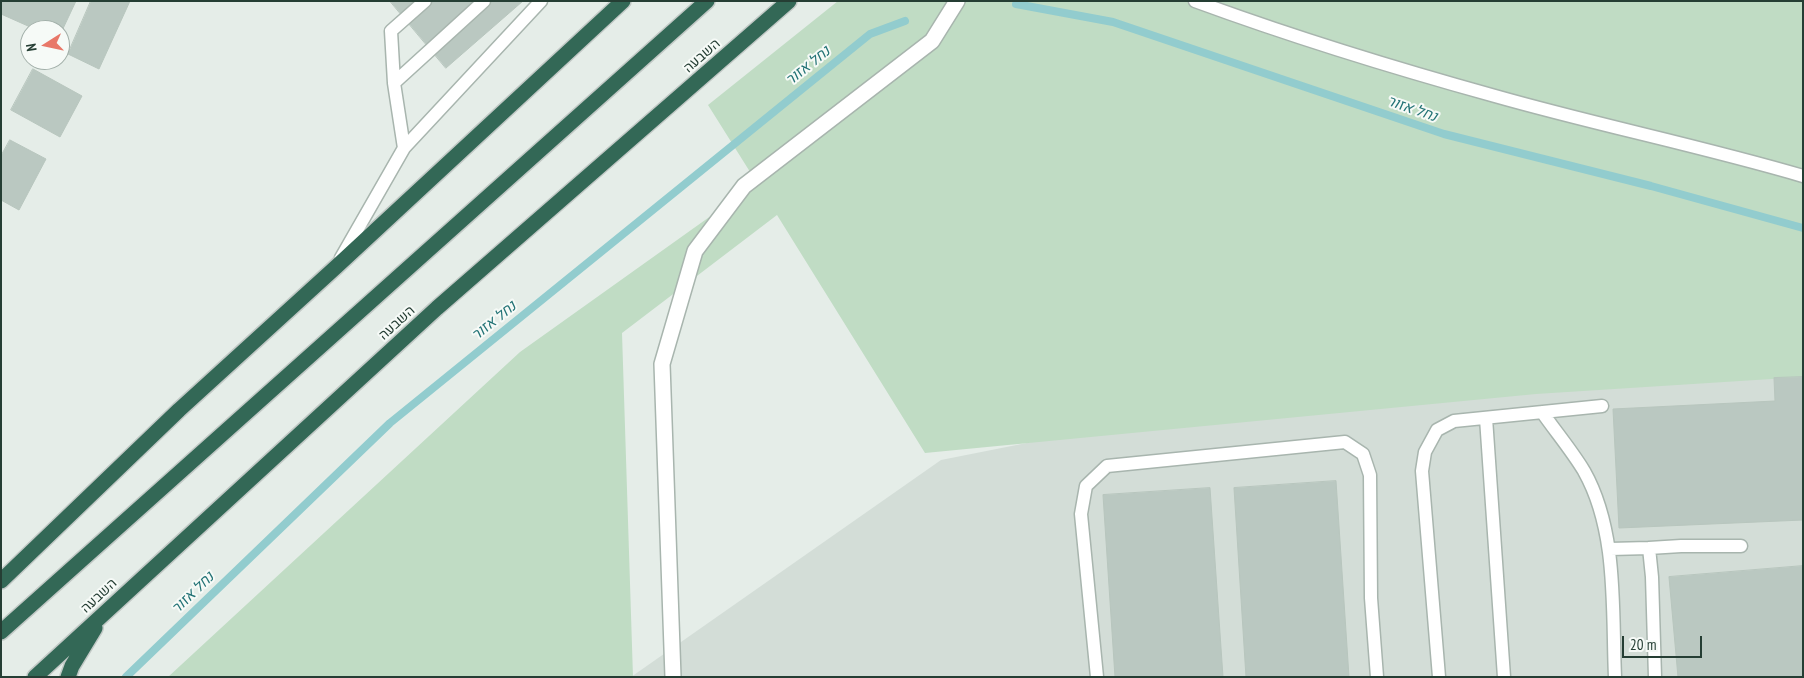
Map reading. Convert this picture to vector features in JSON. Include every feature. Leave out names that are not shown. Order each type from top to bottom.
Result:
[{"type":"highway","points":[[1,581],[179,410],[623,1]]},
{"type":"highway","points":[[1,632],[707,1]]},
{"type":"highway","name":"השבעה","points":[[35,677],[437,308],[790,1]]},
{"type":"highway","points":[[68,677],[72,666],[103,614]]},
{"type":"street","points":[[673,677],[662,364],[695,251],[744,186],[932,41],[957,1]]},
{"type":"lane","points":[[404,148],[394,83],[391,31],[425,1]]},
{"type":"lane","points":[[394,83],[484,1]]},
{"type":"lane","points":[[336,267],[404,148],[541,1]]},
{"type":"lane","points":[[1195,1],[1282,33],[1496,96],[1803,176]]},
{"type":"lane","points":[[1438,677],[1422,471],[1425,452],[1437,430],[1454,421],[1602,406]]},
{"type":"lane","points":[[1542,412],[1584,473],[1598,506],[1610,549],[1615,677]]},
{"type":"lane","points":[[1486,418],[1504,677]]},
{"type":"lane","points":[[1097,677],[1081,514],[1086,486],[1107,466],[1345,442],[1364,454],[1370,475],[1371,598],[1377,677]]},
{"type":"lane","points":[[1610,549],[1741,546]]},
{"type":"lane","points":[[1649,548],[1652,577],[1655,677]]},
{"type":"shaded area","points":[[1803,340],[1803,677],[631,677],[941,460],[1329,383]]},
{"type":"green space","points":[[838,1],[1803,1],[1803,377],[1536,394],[925,453],[777,215],[622,333],[633,677],[168,677],[520,352],[757,183],[708,105]]},
{"type":"building","points":[[1,1],[76,1],[67,20],[20,20],[20,22],[1,14]]},
{"type":"building","points":[[91,1],[130,1],[99,69],[70,55],[70,49]]},
{"type":"building","points":[[390,1],[523,1],[446,68]]},
{"type":"building","points":[[32,70],[82,96],[60,137],[11,110]]},
{"type":"building","points":[[10,140],[46,159],[19,210],[1,200],[1,156]]},
{"type":"building","points":[[1803,377],[1803,520],[1619,528],[1613,409],[1775,401],[1774,378]]},
{"type":"building","points":[[1336,481],[1349,677],[1246,677],[1234,488]]},
{"type":"building","points":[[1210,488],[1223,677],[1115,677],[1103,495]]},
{"type":"building","points":[[1803,566],[1803,677],[1678,677],[1669,577]]},
{"type":"waterway","name":"נחל אזור","points":[[1016,4],[1113,22],[1444,134],[1651,186],[1803,228]]},
{"type":"waterway","name":"נחל אזור","points":[[126,677],[390,423],[870,34],[905,21]]}]
